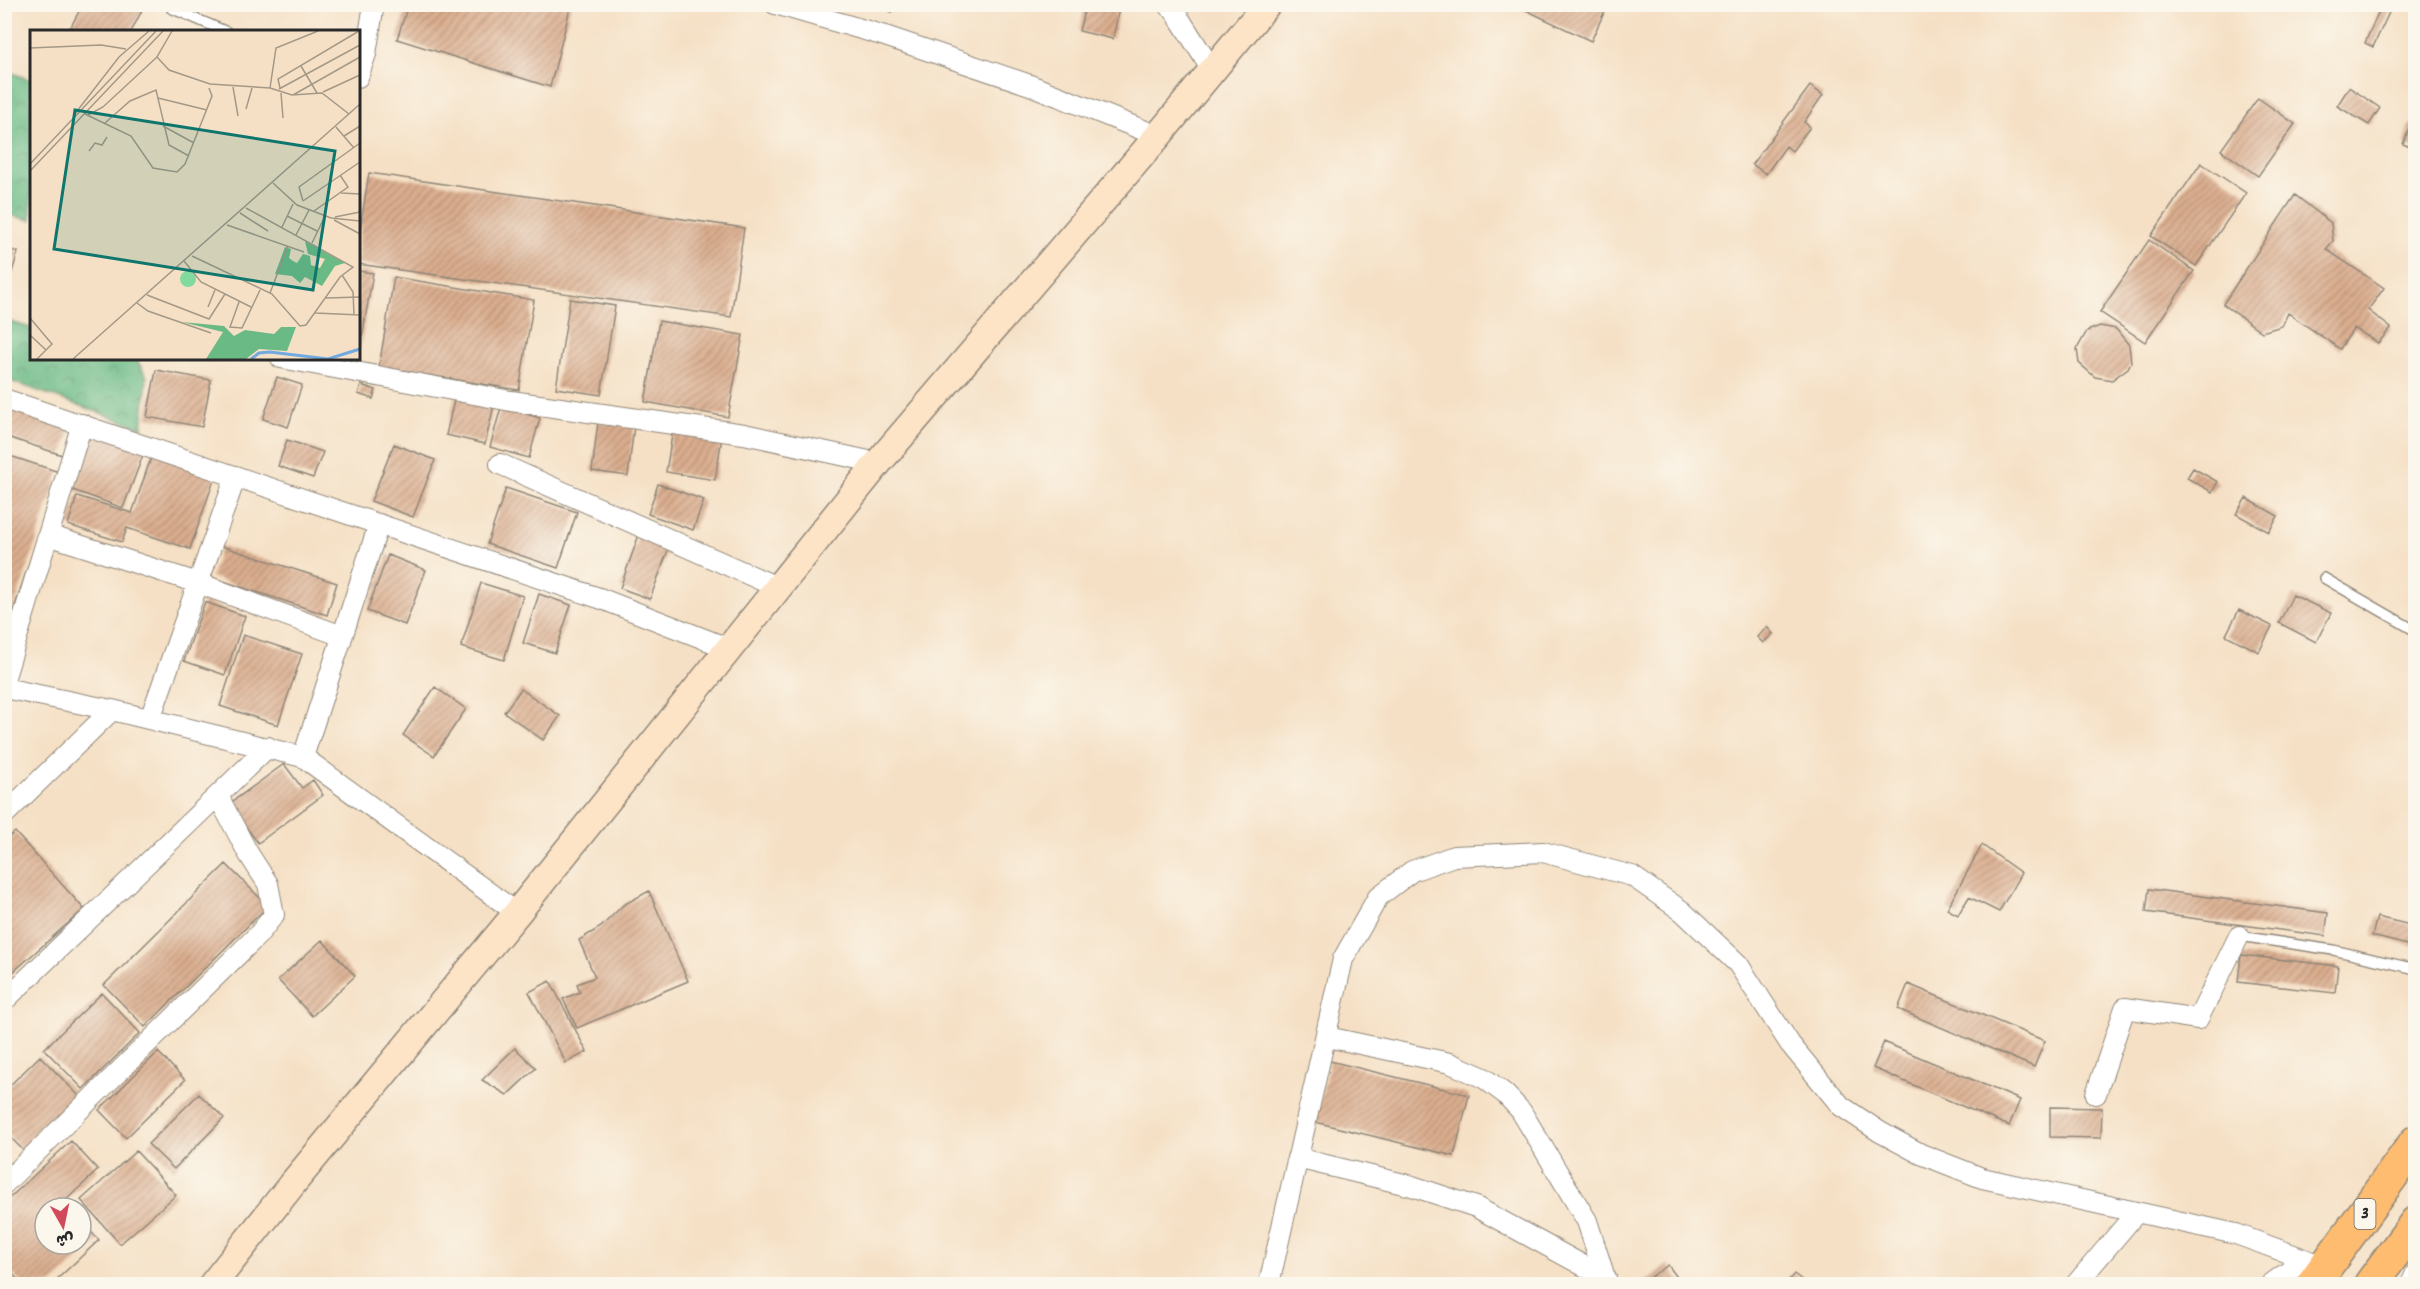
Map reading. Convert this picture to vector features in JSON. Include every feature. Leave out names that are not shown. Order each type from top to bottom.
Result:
[{"type":"highway","name":"3","points":[[2315,1271],[2415,1142]]},
{"type":"highway","name":"3","points":[[2371,1284],[2415,1223]]},
{"type":"street","points":[[360,71],[366,54],[374,4]]},
{"type":"street","points":[[775,4],[885,36],[997,74],[1158,136]]},
{"type":"street","points":[[1167,4],[1174,10],[1212,70]]},
{"type":"street","points":[[213,1284],[293,1183],[517,913],[878,463],[1158,136],[1267,4]]},
{"type":"street","points":[[296,360],[511,401],[744,434],[878,463]]},
{"type":"street","points":[[4,399],[602,599],[730,649]]},
{"type":"street","points":[[4,681],[82,424]]},
{"type":"street","points":[[500,464],[778,588]]},
{"type":"street","points":[[150,719],[236,476]]},
{"type":"street","points":[[303,757],[379,524]]},
{"type":"street","points":[[48,535],[198,583],[342,636]]},
{"type":"street","points":[[4,688],[112,710],[303,757],[517,913]]},
{"type":"street","points":[[4,815],[112,710]]},
{"type":"street","points":[[4,1001],[268,747]]},
{"type":"street","points":[[4,1184],[258,935],[274,915],[268,885],[218,796]]},
{"type":"street","points":[[1269,1284],[1343,959],[1378,897],[1412,871],[1454,856],[1543,852],[1632,876],[1682,910],[1738,964],[1790,1044],[1841,1106],[1880,1132],[1921,1154],[1982,1178],[2236,1234],[2315,1271]]},
{"type":"street","points":[[2096,1094],[2125,1008],[2199,1019],[2239,936]]},
{"type":"street","points":[[1327,1037],[1450,1063],[1484,1078],[1504,1094],[1521,1111],[1587,1221],[1607,1281]]},
{"type":"street","points":[[1297,1158],[1412,1186],[1476,1207],[1607,1281]]},
{"type":"street","points":[[2076,1284],[2137,1212]]},
{"type":"street","points":[[2271,1284],[2315,1271]]},
{"type":"street","points":[[2411,1284],[2415,1273]]},
{"type":"lane","points":[[171,8],[222,30]]},
{"type":"lane","points":[[2324,578],[2415,630]]},
{"type":"lane","points":[[2239,936],[2333,950],[2415,969]]},
{"type":"green space","points":[[4,70],[30,80],[30,220],[5,214]]},
{"type":"green space","points":[[4,320],[30,328],[30,360],[137,360],[147,377],[142,428],[5,379]]},
{"type":"building","points":[[83,4],[145,4],[132,30],[69,30]]},
{"type":"building","points":[[870,4],[895,4],[892,12]]},
{"type":"building","points":[[1086,4],[1120,4],[1113,39],[1079,31]]},
{"type":"building","points":[[1513,4],[1608,4],[1591,41]]},
{"type":"building","points":[[2382,4],[2393,4],[2373,47],[2365,43]]},
{"type":"building","points":[[408,5],[571,5],[550,87],[397,39]]},
{"type":"building","points":[[1810,86],[1823,95],[1804,122],[1810,127],[1792,151],[1786,146],[1766,174],[1752,164]]},
{"type":"building","points":[[2349,87],[2380,108],[2369,125],[2337,106]]},
{"type":"building","points":[[2258,98],[2295,124],[2258,176],[2221,150]]},
{"type":"building","points":[[2411,123],[2415,125],[2415,149],[2403,144]]},
{"type":"building","points":[[2201,163],[2246,193],[2196,266],[2151,236]]},
{"type":"building","points":[[369,173],[744,228],[731,317],[360,264],[360,229]]},
{"type":"building","points":[[2295,195],[2331,223],[2333,241],[2326,249],[2384,288],[2368,310],[2391,328],[2378,343],[2354,328],[2340,349],[2288,313],[2282,326],[2262,332],[2223,304]]},
{"type":"building","points":[[2149,240],[2194,271],[2145,342],[2100,312]]},
{"type":"building","points":[[5,248],[18,252],[5,296]]},
{"type":"building","points":[[360,271],[373,273],[360,349]]},
{"type":"building","points":[[394,277],[534,300],[519,390],[379,367]]},
{"type":"building","points":[[570,299],[615,306],[601,395],[556,388]]},
{"type":"building","points":[[659,321],[743,335],[728,417],[645,402]]},
{"type":"building","points":[[2100,326],[2116,329],[2129,345],[2131,362],[2128,368],[2112,380],[2095,377],[2079,363],[2077,349],[2087,331]]},
{"type":"building","points":[[156,370],[211,380],[202,427],[147,417]]},
{"type":"building","points":[[277,377],[302,385],[288,427],[263,419]]},
{"type":"building","points":[[361,385],[376,390],[373,399],[358,394]]},
{"type":"building","points":[[455,396],[494,405],[485,444],[446,435]]},
{"type":"building","points":[[4,406],[71,428],[62,455],[4,436]]},
{"type":"building","points":[[501,407],[540,418],[529,458],[490,447]]},
{"type":"building","points":[[598,422],[634,426],[628,476],[592,471]]},
{"type":"building","points":[[673,429],[722,437],[715,480],[666,472]]},
{"type":"building","points":[[91,431],[145,450],[123,508],[70,489]]},
{"type":"building","points":[[287,440],[323,452],[313,478],[278,466]]},
{"type":"building","points":[[394,444],[435,460],[413,517],[371,501]]},
{"type":"building","points":[[153,452],[216,474],[190,549],[127,528],[122,542],[68,525],[77,496],[132,513]]},
{"type":"building","points":[[4,454],[59,472],[5,636],[4,636]]},
{"type":"building","points":[[2193,468],[2218,482],[2212,492],[2187,478]]},
{"type":"building","points":[[658,484],[704,500],[693,530],[648,514]]},
{"type":"building","points":[[506,488],[577,512],[558,568],[487,544]]},
{"type":"building","points":[[2246,498],[2278,516],[2269,532],[2236,514]]},
{"type":"building","points":[[640,532],[671,542],[650,599],[620,588]]},
{"type":"building","points":[[221,546],[337,583],[327,615],[211,577]]},
{"type":"building","points":[[388,555],[426,570],[405,625],[367,611]]},
{"type":"building","points":[[481,583],[523,596],[504,660],[461,647]]},
{"type":"building","points":[[539,594],[571,605],[555,653],[523,643]]},
{"type":"building","points":[[2293,595],[2331,613],[2316,642],[2279,623]]},
{"type":"building","points":[[205,602],[245,616],[225,675],[184,661]]},
{"type":"building","points":[[2239,610],[2272,626],[2259,652],[2226,635]]},
{"type":"building","points":[[1767,627],[1773,634],[1763,643],[1757,637]]},
{"type":"building","points":[[243,635],[302,654],[278,725],[220,706]]},
{"type":"building","points":[[435,687],[466,709],[434,756],[403,735]]},
{"type":"building","points":[[521,689],[560,716],[543,740],[504,712]]},
{"type":"building","points":[[284,764],[302,788],[313,780],[323,795],[258,843],[229,804]]},
{"type":"building","points":[[15,832],[84,909],[4,980],[4,841]]},
{"type":"building","points":[[1982,845],[2021,873],[1999,912],[1969,897],[1958,915],[1947,909]]},
{"type":"building","points":[[226,864],[268,906],[145,1027],[104,985]]},
{"type":"building","points":[[2149,889],[2328,913],[2325,936],[2146,912]]},
{"type":"building","points":[[649,891],[688,981],[577,1028],[563,999],[580,992],[577,984],[595,977],[579,940],[601,927],[623,905]]},
{"type":"building","points":[[2377,917],[2415,926],[2415,947],[2372,936]]},
{"type":"building","points":[[322,940],[355,976],[312,1016],[278,980]]},
{"type":"building","points":[[2241,955],[2338,966],[2335,993],[2238,982]]},
{"type":"building","points":[[550,981],[587,1052],[566,1063],[529,992]]},
{"type":"building","points":[[1908,984],[2045,1041],[2034,1067],[1898,1009]]},
{"type":"building","points":[[102,993],[140,1033],[83,1089],[44,1049]]},
{"type":"building","points":[[1884,1042],[2020,1100],[2009,1126],[1873,1068]]},
{"type":"building","points":[[515,1048],[536,1068],[507,1095],[482,1080]]},
{"type":"building","points":[[158,1052],[185,1080],[126,1138],[99,1110]]},
{"type":"building","points":[[40,1056],[81,1098],[25,1152],[4,1131],[4,1091]]},
{"type":"building","points":[[1330,1061],[1469,1095],[1454,1156],[1315,1122]]},
{"type":"building","points":[[199,1094],[224,1118],[174,1169],[148,1144]]},
{"type":"building","points":[[2050,1107],[2102,1108],[2101,1138],[2050,1137]]},
{"type":"building","points":[[71,1141],[98,1170],[70,1196],[33,1196],[33,1256],[82,1256],[52,1284],[22,1284],[4,1265],[4,1203]]},
{"type":"building","points":[[136,1151],[176,1195],[120,1244],[93,1214],[93,1196],[85,1196]]},
{"type":"building","points":[[93,1234],[99,1240],[93,1246]]},
{"type":"building","points":[[1668,1265],[1682,1284],[1648,1284],[1645,1281]]},
{"type":"building","points":[[1794,1274],[1807,1284],[1785,1284]]}]
